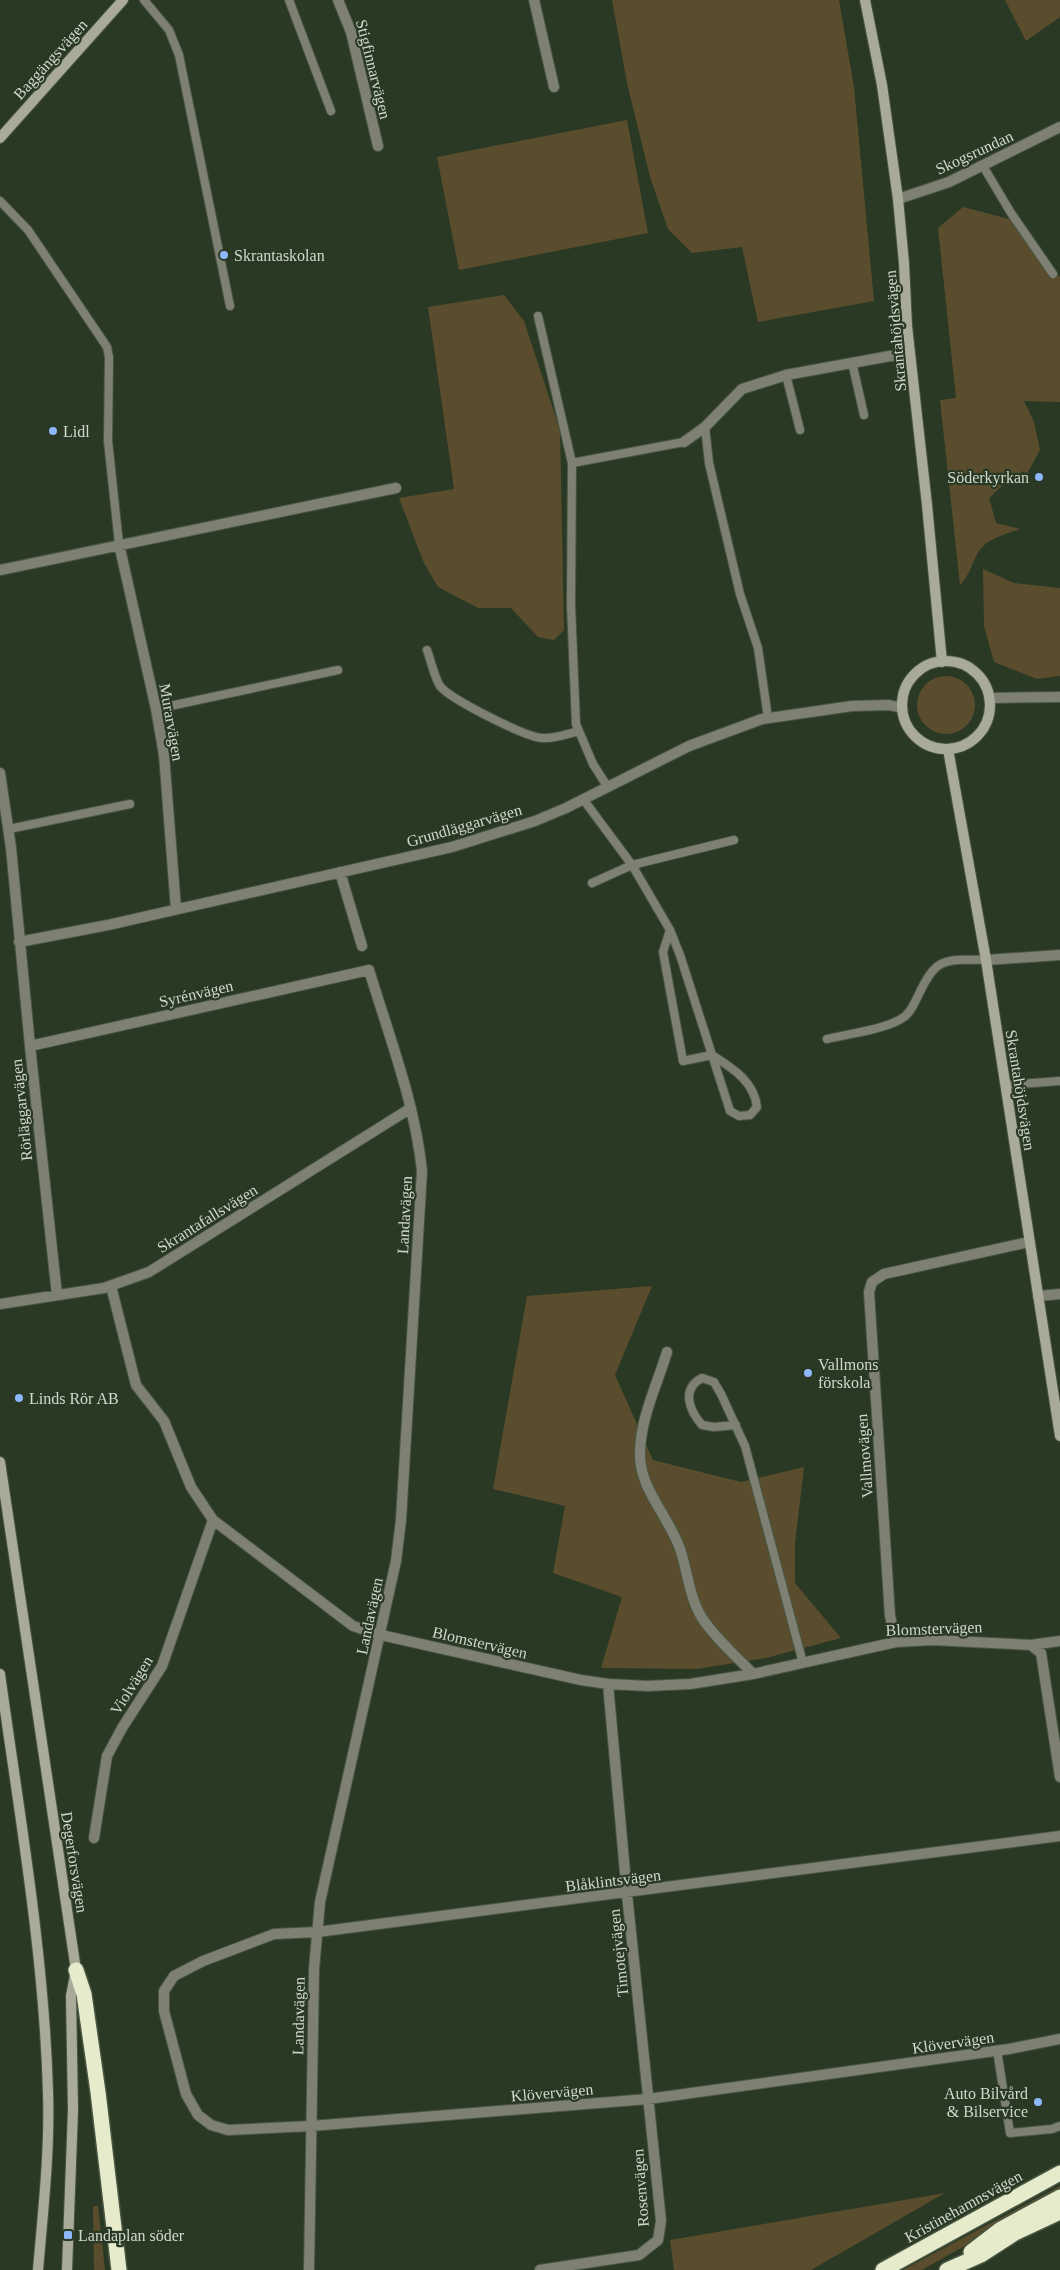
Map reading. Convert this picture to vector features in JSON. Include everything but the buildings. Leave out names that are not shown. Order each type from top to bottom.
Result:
[{"type":"highway","points":[[76,1970],[84,1994],[97,2082],[119,2270]]},
{"type":"highway","name":"Kristinehamnsvägen","points":[[883,2270],[1060,2173]]},
{"type":"highway","points":[[962,2262],[976,2246],[1001,2229],[1060,2197]]},
{"type":"highway","points":[[946,2270],[981,2255],[1015,2234],[1060,2212]]},
{"type":"street","name":"Baggängsvägen","points":[[0,138],[123,0]]},
{"type":"street","name":"Stigfinnarvägen","points":[[338,0],[351,32],[378,146]]},
{"type":"street","points":[[534,0],[554,87]]},
{"type":"street","name":"Skrantahöjdsvägen","points":[[865,0],[882,85],[898,199],[910,355],[942,662]]},
{"type":"street","name":"Skogsrundan","points":[[898,199],[949,182],[1060,126]]},
{"type":"street","points":[[684,442],[705,427],[742,389],[786,375],[852,362],[910,355]]},
{"type":"street","points":[[0,570],[396,488]]},
{"type":"street","name":"Murarvägen","points":[[119,544],[156,709],[168,784],[176,909]]},
{"type":"street","points":[[942,662],[953,662],[973,670],[986,688],[989,698],[988,716],[980,733],[966,744],[948,749],[929,746],[913,734],[902,708],[906,686],[913,677],[926,667],[942,662]]},
{"type":"street","points":[[989,698],[1060,697]]},
{"type":"street","name":"Grundläggarvägen","points":[[19,942],[452,847],[499,834],[543,818],[689,746],[768,718],[852,706],[889,705],[902,708]]},
{"type":"street","name":"Skrantahöjdsvägen","points":[[948,749],[986,960],[1060,1436]]},
{"type":"street","name":"Rörläggarvägen","points":[[0,773],[9,829],[19,942],[57,1295]]},
{"type":"street","points":[[340,872],[362,946]]},
{"type":"street","points":[[986,960],[1060,955]]},
{"type":"street","name":"Syrénvägen","points":[[30,1046],[369,970]]},
{"type":"street","name":"Landavägen","points":[[309,2270],[311,2126],[317,1932],[320,1902],[396,1562],[401,1520],[422,1172],[419,1144],[411,1108],[369,970]]},
{"type":"street","name":"Skrantafallsvägen","points":[[0,1304],[111,1286],[149,1272],[411,1108]]},
{"type":"street","name":"Vallmovägen","points":[[896,1642],[890,1616],[878,1440],[869,1292],[872,1282],[884,1274],[1030,1242]]},
{"type":"street","name":"Blomstervägen","points":[[111,1286],[136,1385],[164,1421],[191,1487],[212,1520],[353,1626],[381,1635],[541,1672],[608,1684],[647,1686],[690,1684],[753,1674],[896,1642],[942,1640],[1030,1645],[1060,1640]]},
{"type":"street","points":[[1038,1296],[1060,1294]]},
{"type":"street","points":[[667,1352],[645,1420],[640,1452],[642,1468],[648,1489],[680,1548],[696,1606],[711,1629],[753,1674]]},
{"type":"street","name":"Degerforsvägen","points":[[0,1462],[76,1970],[71,1996],[73,2110],[68,2270]]},
{"type":"street","name":"Violvägen","points":[[94,1838],[107,1756],[122,1728],[162,1666],[212,1520]]},
{"type":"street","points":[[1030,1645],[1041,1653],[1060,1777]]},
{"type":"street","points":[[0,1674],[36,1944],[46,2048],[48,2146],[38,2270]]},
{"type":"street","name":"Timotejvägen","points":[[608,1684],[648,2099]]},
{"type":"street","name":"Blåklintsvägen","points":[[177,1975],[203,1961],[274,1934],[317,1932],[627,1894],[1060,1836]]},
{"type":"street","name":"Klövervägen","points":[[177,1975],[164,1991],[164,2012],[186,2094],[198,2115],[211,2125],[228,2130],[311,2126],[648,2099],[997,2050],[1060,2039]]},
{"type":"street","name":"Rosenvägen","points":[[540,2270],[639,2255],[658,2240],[661,2221],[648,2099]]},
{"type":"lane","points":[[144,0],[169,30],[179,55],[230,306]]},
{"type":"lane","points":[[289,0],[331,111]]},
{"type":"lane","points":[[983,166],[1011,213],[1053,274]]},
{"type":"lane","points":[[0,201],[34,238],[106,348],[109,357],[108,442],[119,544]]},
{"type":"lane","points":[[538,316],[572,463],[571,606],[576,724],[593,764],[607,786]]},
{"type":"lane","points":[[852,362],[864,415]]},
{"type":"lane","points":[[786,375],[800,430]]},
{"type":"lane","points":[[705,427],[709,464],[738,585],[758,648],[768,718]]},
{"type":"lane","points":[[572,463],[684,442]]},
{"type":"lane","points":[[426,650],[440,685],[448,694],[515,730],[540,738],[558,737],[579,731]]},
{"type":"lane","points":[[156,709],[338,670]]},
{"type":"lane","points":[[583,799],[632,865],[670,930],[680,955],[712,1055],[730,1111],[739,1116],[750,1115],[757,1107],[756,1098],[740,1074],[712,1055],[683,1061],[663,952],[670,930]]},
{"type":"lane","points":[[9,829],[130,804]]},
{"type":"lane","points":[[592,883],[632,865],[734,840]]},
{"type":"lane","points":[[827,1039],[902,1019],[913,1006],[926,978],[937,966],[952,961],[986,960]]},
{"type":"lane","points":[[1006,1085],[1060,1081]]},
{"type":"lane","points":[[736,1425],[714,1427],[702,1425],[693,1415],[689,1392],[693,1383],[702,1378],[714,1382],[736,1425],[745,1446],[803,1663]]},
{"type":"lane","points":[[997,2050],[1010,2133],[1052,2129],[1060,2126]]},
{"type":"shaded area","points":[[612,0],[839,0],[854,87],[874,301],[758,322],[742,247],[692,253],[668,229],[650,177],[627,83]]},
{"type":"shaded area","points":[[1005,0],[1060,0],[1060,17],[1026,41]]},
{"type":"shaded area","points":[[627,120],[648,233],[459,270],[437,157]]},
{"type":"shaded area","points":[[963,207],[1009,219],[1060,277],[1060,402],[1024,401],[1034,422],[1040,450],[1027,474],[1022,471],[1015,484],[1008,480],[989,498],[996,523],[1020,529],[985,544],[977,554],[968,574],[960,585],[940,400],[956,398],[938,228]]},
{"type":"shaded area","points":[[504,295],[524,321],[560,430],[564,630],[554,640],[538,637],[511,608],[478,608],[438,587],[424,563],[399,498],[454,489],[428,307]]},
{"type":"shaded area","points":[[983,569],[1014,583],[1060,588],[1060,676],[1037,679],[994,662],[984,626]]},
{"type":"shaded area","points":[[940,676],[952,676],[967,684],[975,699],[975,711],[967,726],[952,734],[940,734],[925,726],[917,711],[917,699],[925,684]]},
{"type":"shaded area","points":[[652,1286],[615,1375],[653,1460],[741,1482],[804,1467],[795,1544],[795,1583],[841,1638],[766,1658],[697,1669],[601,1668],[622,1597],[553,1573],[565,1506],[493,1489],[527,1296]]},
{"type":"shaded area","points":[[1060,2186],[1060,2192],[922,2270],[903,2270]]},
{"type":"shaded area","points":[[945,2193],[811,2270],[674,2270],[670,2240]]},
{"type":"shaded area","points":[[93,2206],[98,2206],[105,2270],[94,2270]]},
{"type":"place","name":"Skrantaskolan","points":[[224,255]]},
{"type":"place","name":"Lidl","points":[[53,431]]},
{"type":"place","name":"Söderkyrkan","points":[[1039,477]]},
{"type":"place","name":"Vallmons förskola","points":[[808,1373]]},
{"type":"place","name":"Linds Rör AB","points":[[19,1398]]},
{"type":"place","name":"Auto Bilvård & Bilservice","points":[[1038,2102]]},
{"type":"place","name":"Landaplan söder","points":[[68,2235]]}]
